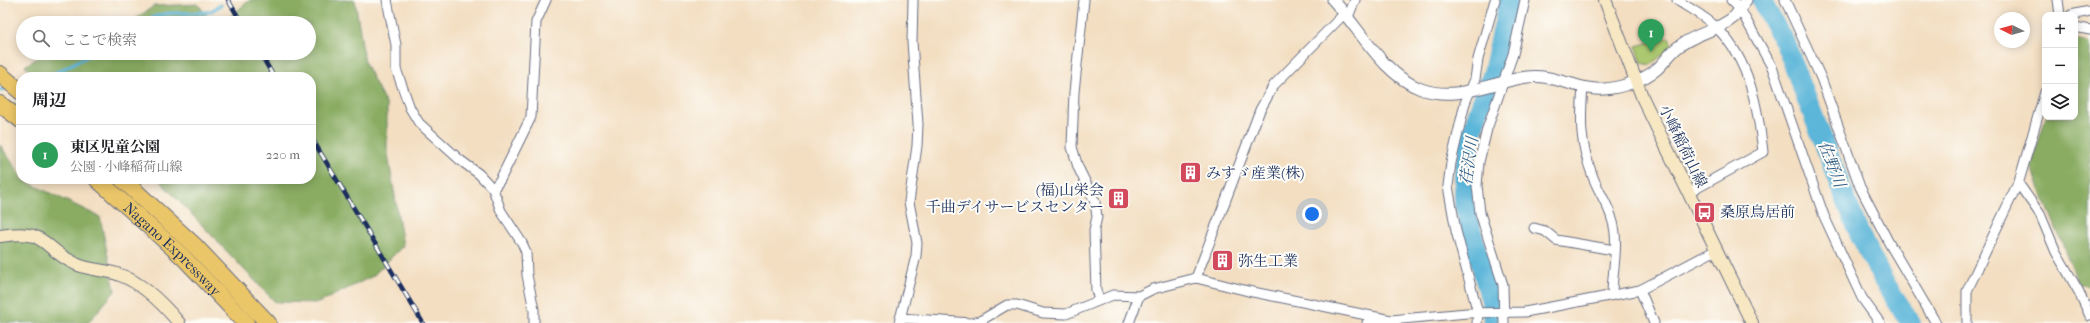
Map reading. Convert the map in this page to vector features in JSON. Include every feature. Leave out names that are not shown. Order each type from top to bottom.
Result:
[{"type":"highway","points":[[0,74],[16,88]]},
{"type":"highway","points":[[0,104],[16,116]]},
{"type":"highway","name":"Nagano Expressway","points":[[103,184],[183,257],[246,323]]},
{"type":"highway","name":"Nagano Expressway","points":[[128,184],[195,246],[268,323]]},
{"type":"main road","name":"小峰稲荷山線","points":[[1605,0],[1636,80],[1688,193],[1752,323]]},
{"type":"main road","points":[[0,236],[19,233],[31,234],[44,240],[64,258],[77,265],[119,274],[135,283],[179,323]]},
{"type":"street","points":[[386,0],[396,45],[396,69],[412,113],[419,123],[460,160],[480,174],[493,189],[501,211],[522,243],[526,252],[527,275],[534,310],[534,323]]},
{"type":"street","points":[[493,189],[500,180],[531,117],[536,22],[546,0]]},
{"type":"street","points":[[913,0],[912,42],[918,124],[917,146],[909,202],[917,243],[916,256],[900,321],[971,323],[980,321],[1007,305],[1017,305],[1044,313],[1066,314],[1113,295],[1139,296],[1153,289],[1196,278],[1270,296],[1391,320]]},
{"type":"street","points":[[1084,0],[1074,92],[1072,147],[1078,167],[1095,202],[1097,217],[1094,230],[1096,290],[1099,300]]},
{"type":"street","points":[[1333,0],[1347,15],[1387,66],[1403,80],[1421,89],[1441,94],[1473,91],[1529,76],[1554,79],[1583,87],[1605,90],[1636,80],[1657,69],[1678,47],[1694,36],[1717,27],[1735,16],[1742,5]]},
{"type":"street","points":[[1196,278],[1260,110],[1274,85],[1347,15],[1355,0]]},
{"type":"street","points":[[1477,323],[1480,313],[1456,231],[1448,186],[1465,103],[1473,91],[1478,60],[1495,0]]},
{"type":"street","points":[[1504,323],[1503,285],[1480,213],[1477,185],[1479,162],[1487,129],[1513,54],[1525,0]]},
{"type":"street","points":[[1676,0],[1717,27],[1734,49],[1750,80],[1758,114],[1763,152],[1688,193]]},
{"type":"street","points":[[1731,0],[1742,5],[1772,67],[1824,216],[1862,298],[1880,323]]},
{"type":"street","points":[[1784,0],[1821,78],[1860,187],[1889,243],[1936,323]]},
{"type":"street","points":[[2058,0],[2060,12]]},
{"type":"street","points":[[2078,14],[2090,11]]},
{"type":"street","points":[[2078,28],[2090,30]]},
{"type":"street","points":[[1583,87],[1580,122],[1581,135],[1593,177],[1612,219],[1614,250],[1612,295]]},
{"type":"street","points":[[1967,323],[1967,291],[2018,183],[2042,102]]},
{"type":"street","points":[[2018,183],[2040,214],[2056,252],[2079,292],[2090,316]]},
{"type":"street","points":[[1534,228],[1544,231],[1556,240],[1614,250]]},
{"type":"street","points":[[1367,323],[1480,313],[1525,312],[1640,290],[1716,250]]},
{"type":"street","points":[[1640,290],[1654,323]]},
{"type":"street","points":[[1130,323],[1139,296]]},
{"type":"green space","points":[[250,0],[355,0],[365,63],[387,106],[387,148],[403,246],[373,276],[318,303],[275,302],[163,184],[316,184],[316,72],[31,72],[25,66],[34,60],[316,60],[316,16],[231,16]]},
{"type":"green space","points":[[198,4],[207,16],[139,16],[154,6]]},
{"type":"green space","points":[[1669,37],[1672,45],[1651,65],[1642,63],[1636,46]]},
{"type":"green space","points":[[2078,40],[2090,42],[2090,288],[2078,283],[2031,166],[2045,120],[2078,120]]},
{"type":"green space","points":[[0,145],[16,168],[16,184],[31,184],[100,217],[115,291],[88,323],[0,323]]},
{"type":"waterway","name":"荏沢川","points":[[1493,323],[1491,301],[1464,204],[1464,174],[1469,141],[1493,73],[1509,0]]},
{"type":"waterway","name":"佐野川","points":[[1761,0],[1785,43],[1859,233],[1883,280],[1911,323]]},
{"type":"waterway","points":[[157,16],[175,13],[209,12],[221,5]]},
{"type":"waterway","points":[[57,72],[80,60]]},
{"type":"waterway","points":[[0,90],[9,88]]},
{"type":"railway","points":[[228,0],[238,16]]},
{"type":"railway","points":[[264,60],[271,72]]},
{"type":"railway","points":[[316,145],[423,323]]},
{"type":"place","name":"東区児童公園","points":[[1651,52]]},
{"type":"place","name":"みすゞ産業(株)","points":[[1191,173]]},
{"type":"place","name":"(福)山栄会 千曲デイサービスセンター","points":[[1119,199]]},
{"type":"place","name":"桑原鳥居前","points":[[1705,212]]},
{"type":"place","name":"弥生工業","points":[[1222,261]]}]
